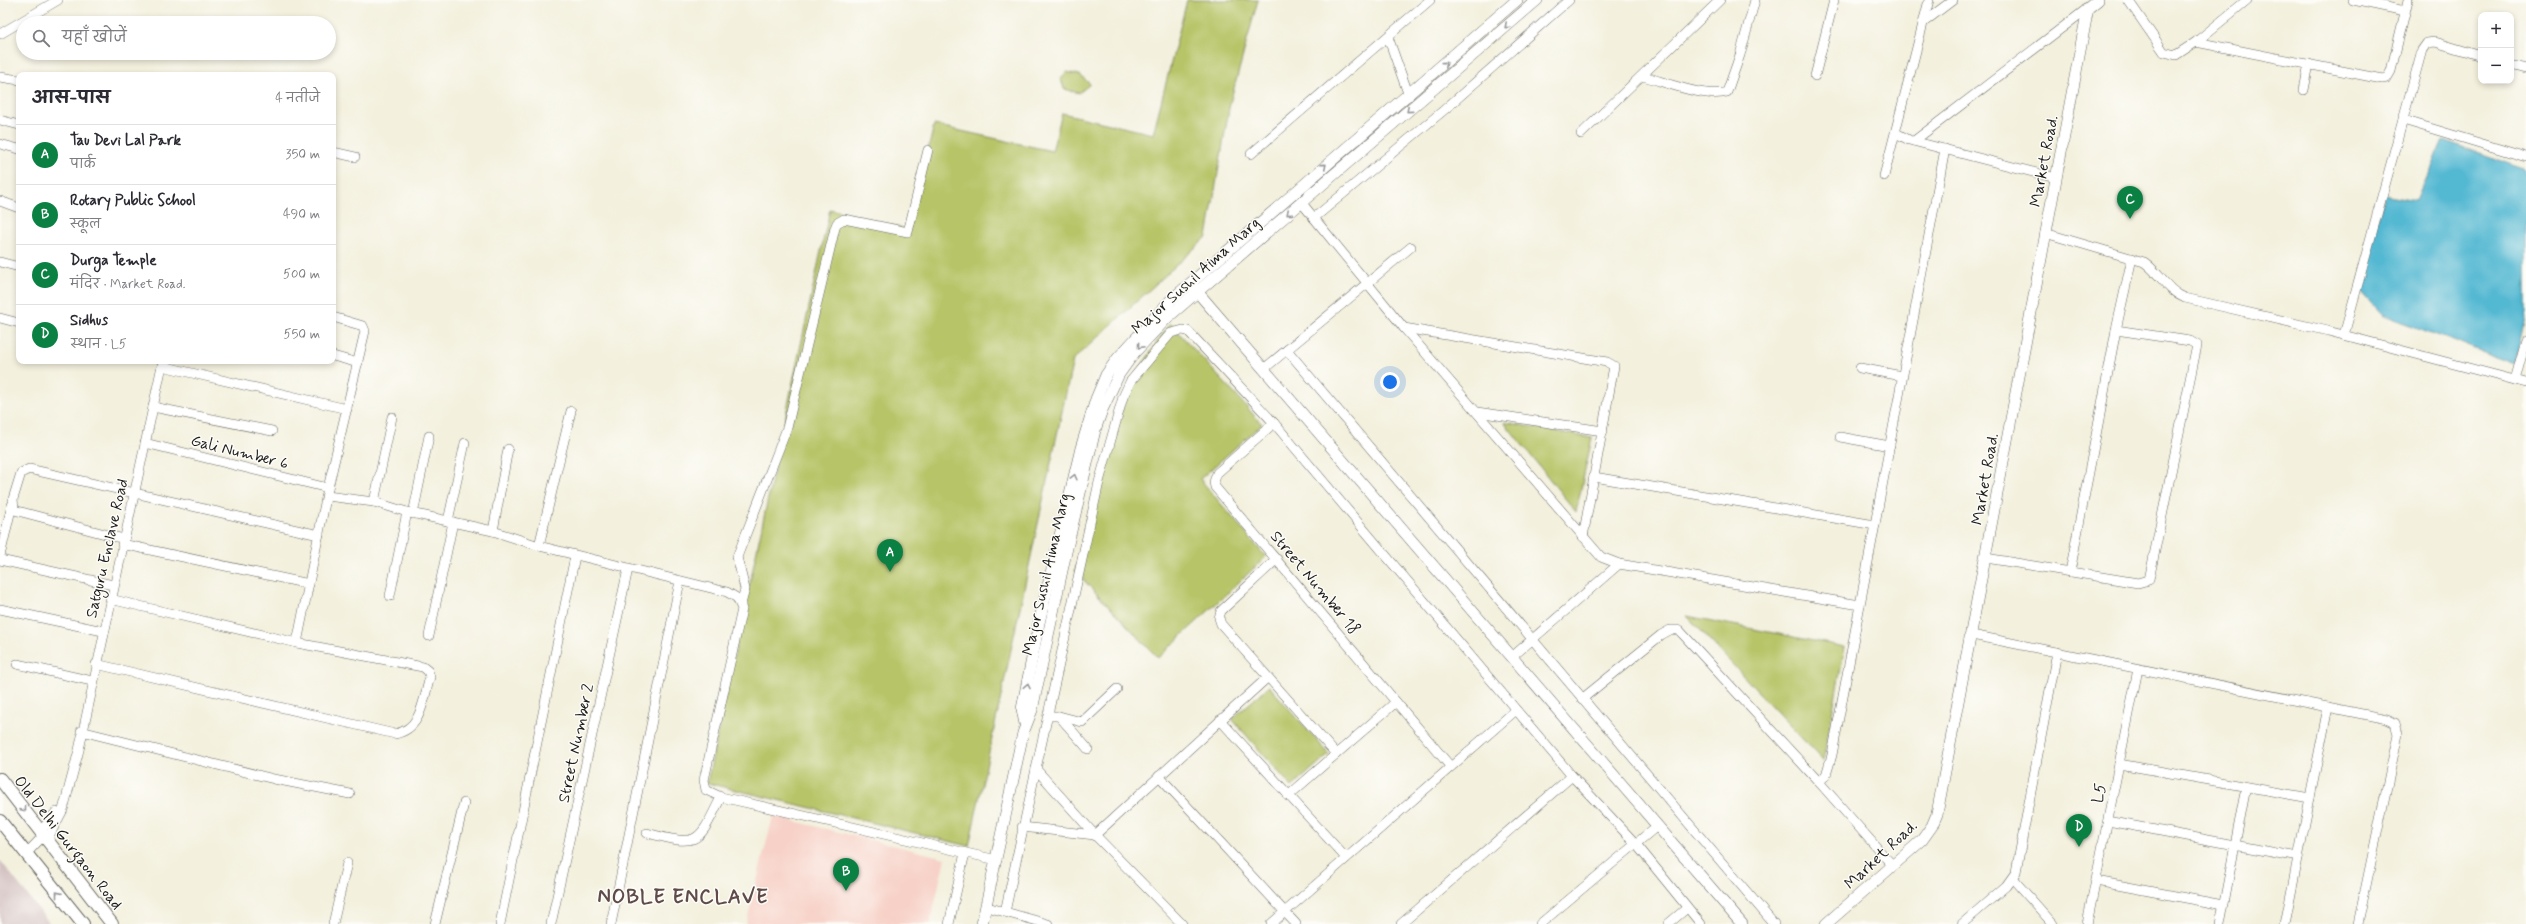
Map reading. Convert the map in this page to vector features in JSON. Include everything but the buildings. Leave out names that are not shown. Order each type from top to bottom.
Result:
[{"type":"main road","name":"Old Delhi Gurgaon Road","points":[[0,779],[112,924]]},
{"type":"main road","points":[[0,821],[83,924]]},
{"type":"street","points":[[31,16],[58,0]]},
{"type":"street","points":[[1251,154],[1430,0]]},
{"type":"street","name":"Major Sushil Aima Marg","points":[[1194,288],[1294,192],[1409,96],[1517,0]]},
{"type":"street","name":"Major Sushil Aima Marg","points":[[982,924],[987,907],[1025,724],[1022,709],[1039,623],[1082,448],[1096,399],[1106,375],[1118,358],[1170,301],[1194,288],[1302,202],[1537,0]]},
{"type":"street","points":[[1314,218],[1444,110],[1569,0]]},
{"type":"street","points":[[1581,134],[1720,0]]},
{"type":"street","points":[[1642,76],[1707,94],[1720,94],[1727,92],[1740,55],[1755,0]]},
{"type":"street","points":[[1815,76],[1834,0]]},
{"type":"street","points":[[1884,176],[1929,0]]},
{"type":"street","points":[[1924,22],[1953,0]]},
{"type":"street","points":[[1914,141],[2098,0]]},
{"type":"street","points":[[2128,0],[2164,52],[2176,55],[2196,42],[2247,0]]},
{"type":"street","points":[[2353,0],[2405,11]]},
{"type":"street","points":[[2196,42],[2387,78],[2391,71],[2408,0]]},
{"type":"street","name":"Market Road.","points":[[1826,924],[1922,840],[1932,826],[1937,814],[1972,635],[2088,8]]},
{"type":"street","points":[[0,34],[16,25]]},
{"type":"street","points":[[1388,37],[1409,96]]},
{"type":"street","points":[[2344,335],[2422,50],[2427,43],[2435,42],[2478,55]]},
{"type":"street","points":[[2304,90],[2309,64]]},
{"type":"street","points":[[2514,66],[2526,69]]},
{"type":"street","points":[[0,77],[16,80]]},
{"type":"street","points":[[0,120],[16,124]]},
{"type":"street","points":[[2403,120],[2526,157]]},
{"type":"street","points":[[1896,133],[1914,141],[2056,178]]},
{"type":"street","points":[[0,144],[16,148]]},
{"type":"street","points":[[1819,782],[1826,775],[1831,761],[1945,149]]},
{"type":"street","points":[[928,150],[908,232],[844,219],[837,222],[787,428],[737,557],[745,589],[704,780],[706,790],[722,797],[997,860]]},
{"type":"street","points":[[336,153],[355,157]]},
{"type":"street","points":[[0,201],[16,207]]},
{"type":"street","points":[[1302,202],[1404,328],[1601,557],[1619,564],[1860,605]]},
{"type":"street","points":[[2046,233],[2132,258],[2150,266],[2177,295],[2344,335],[2526,383]]},
{"type":"street","points":[[1265,368],[1411,246]]},
{"type":"street","points":[[2070,572],[2116,330],[2132,258]]},
{"type":"street","points":[[0,262],[16,266]]},
{"type":"street","points":[[1194,288],[1265,368],[1742,924]]},
{"type":"street","points":[[0,318],[16,323]]},
{"type":"street","points":[[297,643],[327,492],[365,328],[336,318]]},
{"type":"street","points":[[1404,328],[1612,364],[1615,369],[1583,537]]},
{"type":"street","points":[[1004,912],[1099,482],[1118,411],[1130,382],[1171,333],[1177,330],[1188,331],[1274,423],[1572,776],[1636,844],[1701,924]]},
{"type":"street","points":[[1986,558],[2138,584],[2149,580],[2197,345],[2190,341],[2116,330]]},
{"type":"street","points":[[2515,380],[2526,340]]},
{"type":"street","points":[[1287,350],[1774,924]]},
{"type":"street","points":[[336,357],[358,363]]},
{"type":"street","points":[[163,364],[347,409]]},
{"type":"street","name":"Satguru Enclave Road","points":[[26,854],[44,835],[55,814],[74,748],[79,741],[163,364]]},
{"type":"street","points":[[1860,368],[1902,376]]},
{"type":"street","points":[[153,406],[272,431]]},
{"type":"street","points":[[538,546],[571,412]]},
{"type":"street","points":[[1477,412],[1603,431]]},
{"type":"street","points":[[374,502],[392,417]]},
{"type":"street","name":"Street Number 18","points":[[1274,423],[1217,473],[1214,482],[1215,487],[1450,766]]},
{"type":"street","points":[[390,596],[429,436]]},
{"type":"street","points":[[1840,437],[1890,446]]},
{"type":"street","name":"Gali Number 6","points":[[145,443],[327,492],[374,502],[410,513],[493,531],[538,546],[575,556],[727,592],[737,598],[741,604]]},
{"type":"street","points":[[429,636],[465,443]]},
{"type":"street","points":[[493,531],[508,449]]},
{"type":"street","points":[[0,556],[18,477],[24,470],[134,492],[319,535]]},
{"type":"street","points":[[1594,477],[1875,525]]},
{"type":"street","points":[[12,504],[14,510],[18,512],[123,542],[309,584]]},
{"type":"street","points":[[500,924],[575,556]]},
{"type":"street","points":[[1277,559],[1222,611],[1219,618],[1221,624],[1266,678],[1336,754]]},
{"type":"street","points":[[0,560],[114,585]]},
{"type":"street","points":[[1512,657],[1619,564]]},
{"type":"street","name":"Street Number 2","points":[[551,924],[628,569]]},
{"type":"street","points":[[611,924],[680,581]]},
{"type":"street","points":[[96,664],[395,734],[404,733],[416,724],[430,677],[426,668],[297,643],[110,599]]},
{"type":"street","points":[[0,609],[103,630]]},
{"type":"street","points":[[1582,699],[1661,635],[1670,630],[1679,630],[1819,782],[1893,866]]},
{"type":"street","points":[[1972,635],[2387,719],[2395,723],[2397,728],[2358,924]]},
{"type":"street","points":[[1962,924],[2013,879],[2018,864],[2057,652]]},
{"type":"street","points":[[17,664],[92,681]]},
{"type":"street","name":"L5","points":[[2087,924],[2138,669]]},
{"type":"street","points":[[1022,828],[1095,835],[1266,678]]},
{"type":"street","points":[[1048,716],[1059,716],[1079,722],[1086,720],[1117,689]]},
{"type":"street","points":[[1288,796],[1396,702]]},
{"type":"street","points":[[2285,924],[2328,707]]},
{"type":"street","points":[[1271,924],[1450,766],[1516,710]]},
{"type":"street","points":[[1059,716],[1088,749]]},
{"type":"street","points":[[1220,720],[1346,858]]},
{"type":"street","points":[[81,731],[274,779],[350,794]]},
{"type":"street","points":[[2119,764],[2310,798]]},
{"type":"street","points":[[1036,769],[1095,835],[1182,924]]},
{"type":"street","points":[[1159,776],[1296,924]]},
{"type":"street","points":[[1401,924],[1572,776]]},
{"type":"street","points":[[2220,924],[2246,787]]},
{"type":"street","points":[[647,833],[679,840],[695,839],[703,834],[722,797]]},
{"type":"street","points":[[437,923],[464,802]]},
{"type":"street","points":[[2108,821],[2298,857]]},
{"type":"street","points":[[1540,924],[1657,826]]},
{"type":"street","points":[[948,924],[965,853]]},
{"type":"street","points":[[333,924],[347,863]]},
{"type":"street","points":[[2013,879],[2053,924]]},
{"type":"street","points":[[2096,881],[2223,905]]},
{"type":"street","points":[[987,907],[1048,924]]},
{"type":"street","points":[[1668,924],[1687,908]]},
{"type":"shaded area","points":[[773,816],[945,858],[930,924],[746,924]]},
{"type":"shaded area","points":[[0,860],[50,924],[0,924]]},
{"type":"green space","points":[[1187,0],[1258,0],[1230,103],[1207,237],[1073,360],[969,846],[707,783],[830,209],[909,230],[934,125],[1052,151],[1062,113],[1153,134]]},
{"type":"green space","points":[[1067,72],[1080,75],[1090,84],[1079,93],[1064,89],[1061,79]]},
{"type":"green space","points":[[1170,323],[1262,424],[1200,479],[1266,557],[1158,658],[1075,571],[1130,383]]},
{"type":"green space","points":[[1504,422],[1592,438],[1576,512]]},
{"type":"green space","points":[[1687,616],[1845,647],[1823,761]]},
{"type":"green space","points":[[1269,686],[1329,754],[1292,787],[1232,719]]},
{"type":"water","points":[[2443,140],[2526,170],[2526,313],[2515,364],[2383,315],[2359,289],[2384,195],[2416,201]]},
{"type":"place","name":"Durga Temple","points":[[2130,219]]},
{"type":"place","name":"Tau Devi Lal Park","points":[[890,572]]},
{"type":"place","name":"Sidhus","points":[[2079,847]]},
{"type":"place","name":"Rotary Public School","points":[[846,891]]},
{"type":"district","name":"NOBLE ENCLAVE","points":[[683,896]]}]
